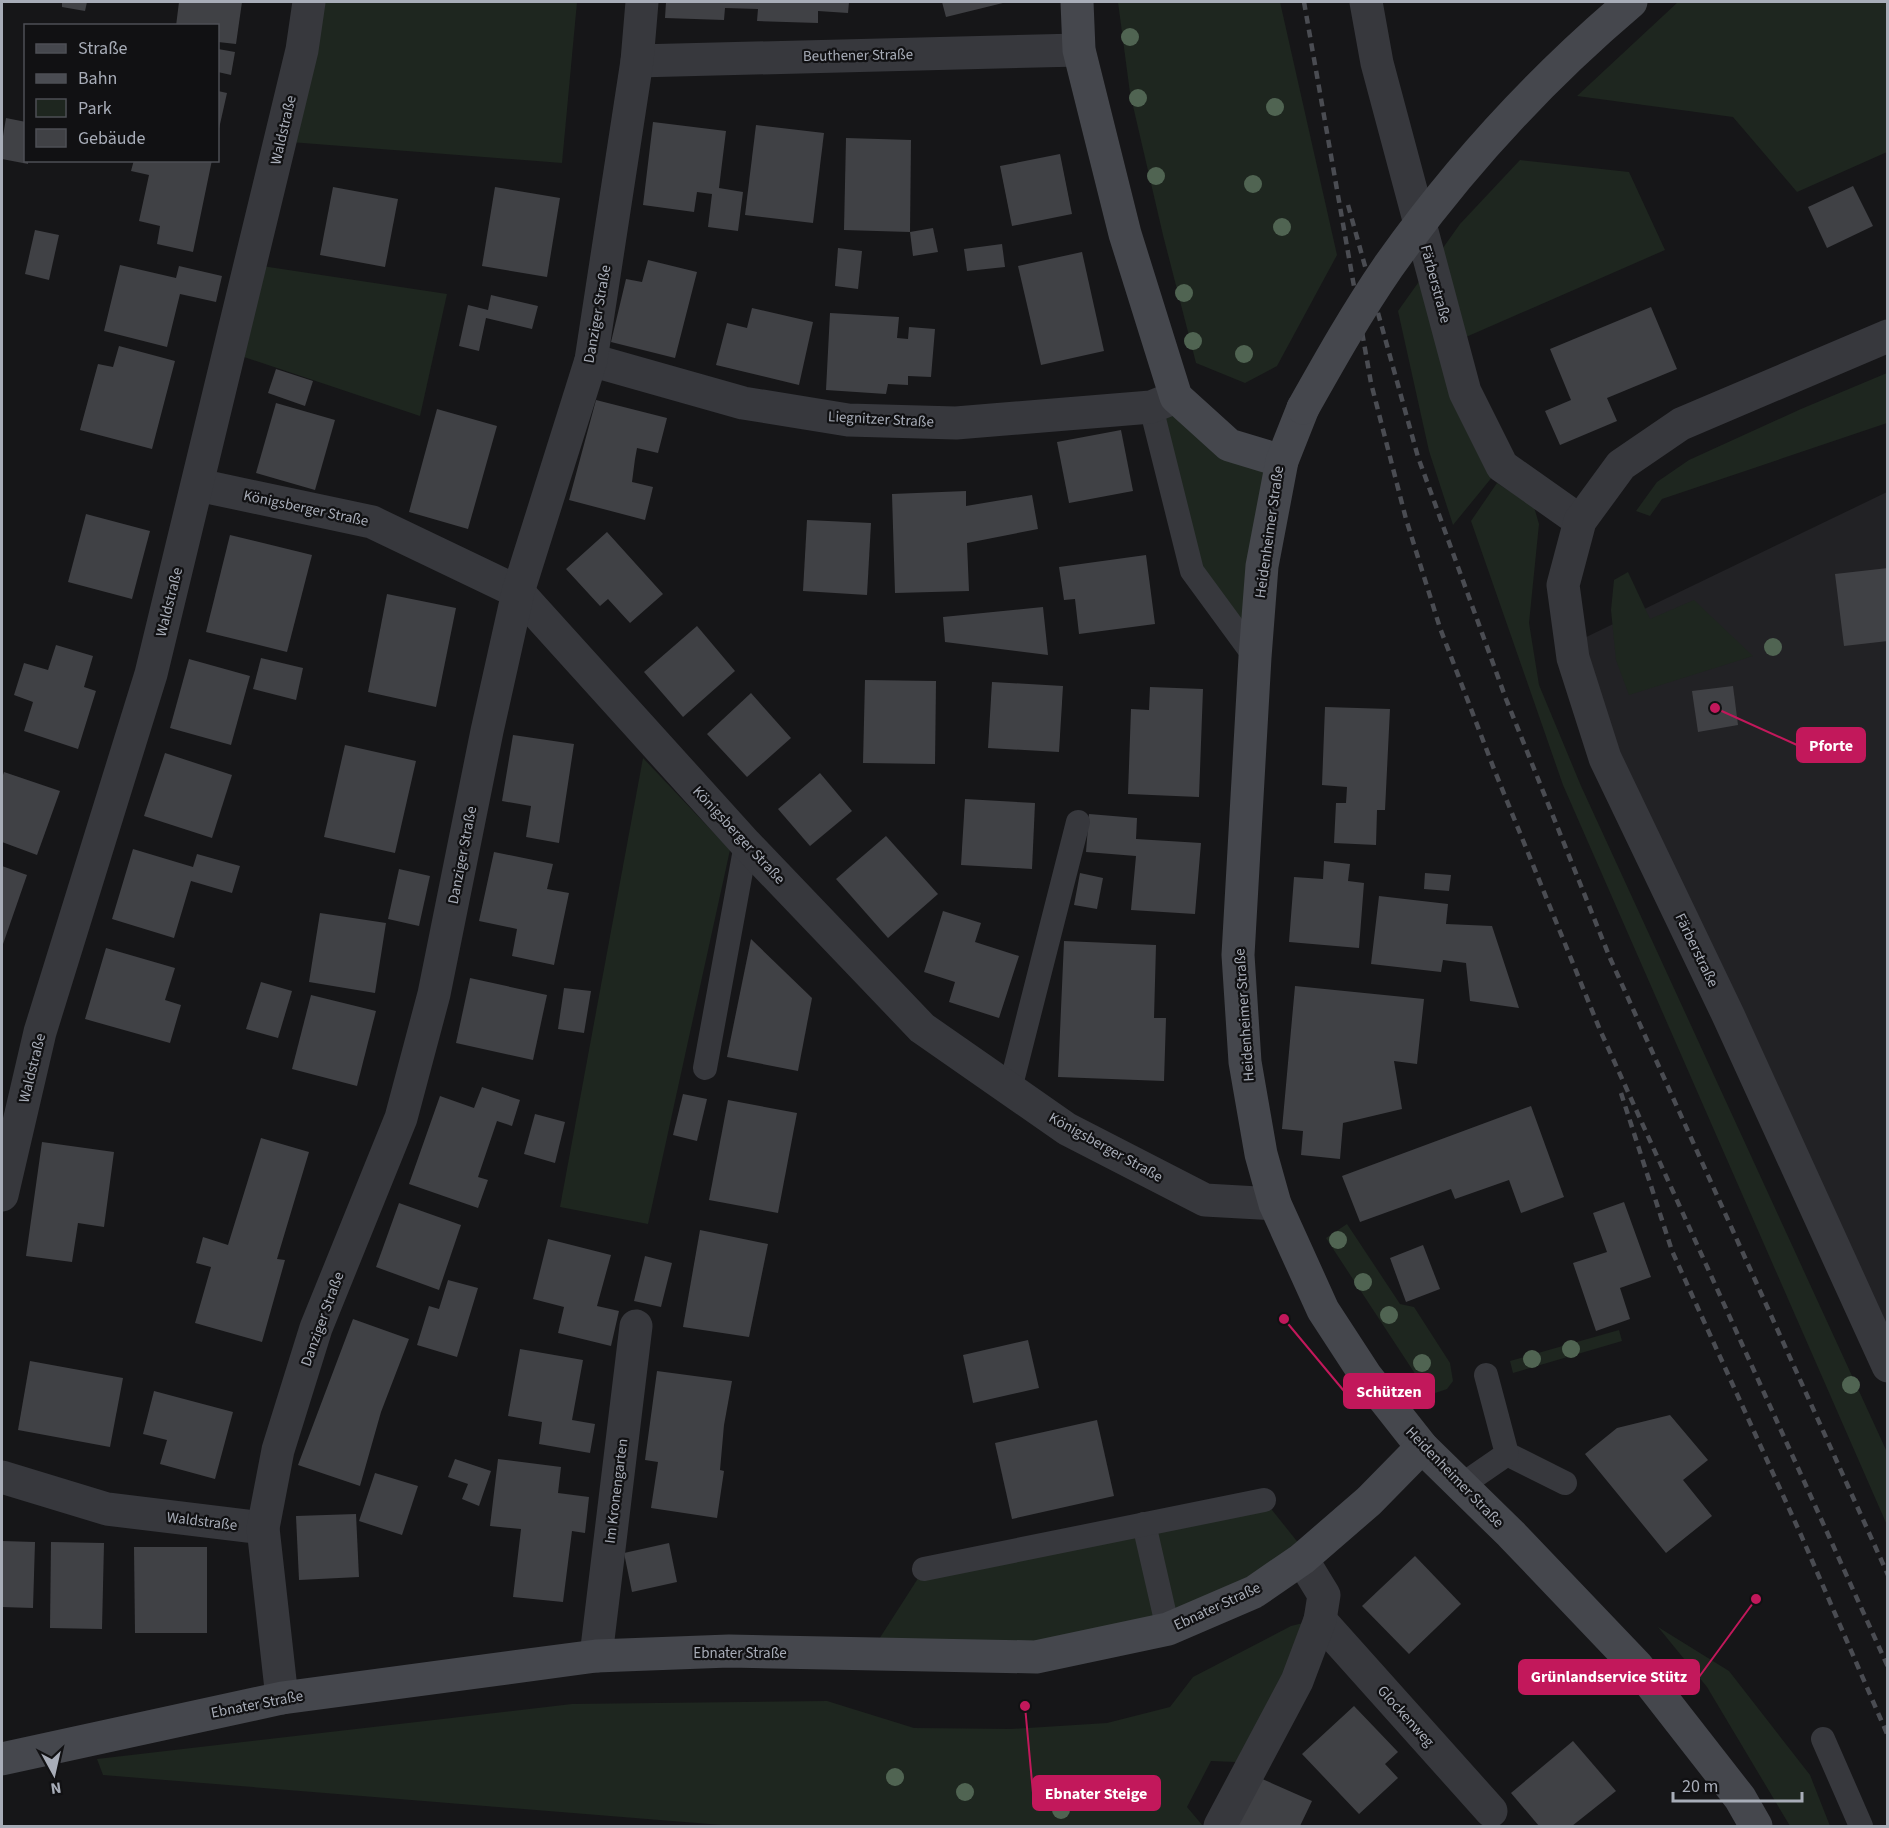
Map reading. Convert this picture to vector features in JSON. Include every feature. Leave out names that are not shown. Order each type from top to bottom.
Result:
[{"type":"main road","points":[[1077,2],[1079,50],[1164,402]]},
{"type":"main road","points":[[1282,460],[1303,408],[1339,344],[1381,278],[1441,196],[1500,127],[1539,87],[1631,2]]},
{"type":"main road","name":"Heidenheimer Straße","points":[[1164,402],[1229,445],[1282,460],[1263,566],[1255,657],[1238,955],[1245,1062],[1261,1154],[1275,1204],[1323,1311],[1366,1376],[1422,1447],[1462,1485],[1637,1666],[1740,1798],[1756,1827]]},
{"type":"main road","name":"Ebnater Straße","points":[[2,1759],[282,1698],[596,1656],[729,1651],[1036,1657],[1168,1629],[1254,1592],[1302,1559],[1369,1501],[1422,1447]]},
{"type":"street","name":"Waldstraße","points":[[2,1195],[40,1032],[151,674],[302,50],[309,2]]},
{"type":"street","name":"Danziger Straße","points":[[282,1698],[263,1528],[278,1450],[316,1328],[400,1118],[434,994],[487,731],[518,592],[591,360],[637,61],[642,2]]},
{"type":"street","name":"Färberstraße","points":[[1366,2],[1377,63],[1465,392],[1502,466],[1580,521]]},
{"type":"street","name":"Beuthener Straße","points":[[637,61],[1079,50]]},
{"type":"street","name":"Färberstraße","points":[[1887,336],[1681,424],[1621,465],[1580,521],[1563,585],[1573,658],[1605,758],[1729,1017],[1887,1366]]},
{"type":"street","name":"Liegnitzer Straße","points":[[591,360],[743,403],[848,420],[956,423],[1164,402]]},
{"type":"street","name":"Königsberger Straße","points":[[198,485],[372,522],[518,592],[746,844],[922,1028],[1067,1129],[1205,1200],[1275,1204]]},
{"type":"street","name":"Im Kronengarten","points":[[596,1656],[636,1326]]},
{"type":"street","name":"Waldstraße","points":[[2,1477],[107,1509],[263,1528]]},
{"type":"street","points":[[1220,1827],[1297,1681],[1320,1620],[1323,1594],[1302,1559]]},
{"type":"street","name":"Glockenweg","points":[[1320,1620],[1491,1811]]},
{"type":"lane","points":[[1164,402],[1192,572],[1255,657]]},
{"type":"lane","points":[[1010,1089],[1078,822]]},
{"type":"lane","points":[[705,1068],[746,844]]},
{"type":"lane","points":[[1486,1375],[1507,1454],[1565,1483]]},
{"type":"lane","points":[[1462,1485],[1507,1454]]},
{"type":"lane","points":[[924,1569],[1264,1500]]},
{"type":"lane","points":[[1144,1524],[1168,1629]]},
{"type":"lane","points":[[1823,1739],[1861,1827]]},
{"type":"shaded area","points":[[1887,492],[1887,1344],[1611,754],[1578,641]]},
{"type":"green space","points":[[315,2],[577,2],[562,163],[290,142]]},
{"type":"green space","points":[[1118,2],[1280,2],[1337,255],[1277,366],[1245,383],[1196,363],[1130,93]]},
{"type":"green space","points":[[1678,2],[1887,2],[1887,152],[1797,192],[1733,117],[1577,96]]},
{"type":"green space","points":[[1520,160],[1629,172],[1665,250],[1466,337],[1493,476],[1453,525],[1429,451],[1398,311],[1460,224]]},
{"type":"green space","points":[[262,266],[447,294],[420,416],[241,356]]},
{"type":"green space","points":[[1887,373],[1887,423],[1662,499],[1650,516],[1636,511],[1657,482],[1689,460]]},
{"type":"green space","points":[[1151,407],[1282,461],[1255,657],[1192,571]]},
{"type":"green space","points":[[1497,483],[1534,507],[1539,524],[1529,623],[1539,685],[1581,786],[1887,1452],[1887,1525],[1563,785],[1471,521]]},
{"type":"green space","points":[[1628,572],[1650,619],[1694,600],[1753,656],[1629,695],[1616,660],[1611,610],[1614,580]]},
{"type":"green space","points":[[643,758],[730,850],[648,1224],[560,1207]]},
{"type":"green space","points":[[1347,1224],[1400,1304],[1414,1307],[1450,1363],[1453,1381],[1447,1389],[1429,1395],[1326,1238]]},
{"type":"green space","points":[[1619,1330],[1622,1341],[1513,1373],[1510,1361]]},
{"type":"green space","points":[[1264,1500],[1312,1560],[1254,1592],[1037,1653],[874,1647],[924,1569]]},
{"type":"green space","points":[[1303,1623],[1304,1644],[1236,1762],[1211,1761],[1187,1807],[1203,1826],[734,1826],[103,1775],[97,1759],[572,1704],[827,1701],[914,1728],[1011,1729],[1107,1723],[1170,1707],[1193,1677],[1291,1626]]},
{"type":"green space","points":[[1658,1627],[1729,1671],[1810,1775],[1830,1826],[1790,1826],[1707,1687]]},
{"type":"building","points":[[62,2],[87,2],[85,11],[62,7]]},
{"type":"building","points":[[179,2],[242,2],[236,44],[219,42],[219,24],[176,24]]},
{"type":"building","points":[[666,2],[849,2],[848,13],[818,11],[818,23],[757,21],[758,9],[725,8],[724,20],[665,18]]},
{"type":"building","points":[[942,2],[1007,2],[946,17]]},
{"type":"building","points":[[219,49],[235,52],[231,75],[219,72]]},
{"type":"building","points":[[219,91],[227,93],[219,129]]},
{"type":"building","points":[[6,118],[24,122],[24,162],[28,164],[2,159]]},
{"type":"building","points":[[653,122],[726,131],[719,188],[743,192],[738,231],[708,227],[712,194],[697,192],[694,212],[643,205]]},
{"type":"building","points":[[756,125],[824,133],[813,223],[745,215]]},
{"type":"building","points":[[846,138],[911,140],[910,232],[844,230]]},
{"type":"building","points":[[1060,154],[1072,214],[1012,226],[1000,166]]},
{"type":"building","points":[[133,162],[212,162],[193,252],[157,244],[160,226],[139,221],[149,175],[131,171]]},
{"type":"building","points":[[1853,186],[1873,226],[1827,248],[1808,207]]},
{"type":"building","points":[[333,187],[398,199],[385,267],[320,255]]},
{"type":"building","points":[[495,187],[560,198],[547,277],[482,266]]},
{"type":"building","points":[[933,228],[938,252],[913,256],[910,232]]},
{"type":"building","points":[[35,230],[59,235],[49,280],[25,274]]},
{"type":"building","points":[[1002,244],[1005,267],[967,271],[964,249]]},
{"type":"building","points":[[838,248],[862,251],[858,289],[835,286]]},
{"type":"building","points":[[1082,252],[1104,351],[1041,365],[1018,266]]},
{"type":"building","points":[[648,260],[697,272],[675,358],[611,342],[626,279],[642,282]]},
{"type":"building","points":[[120,265],[176,278],[179,266],[222,276],[216,302],[180,294],[167,347],[104,331]]},
{"type":"building","points":[[491,295],[538,306],[532,329],[486,318],[479,351],[459,346],[468,305],[488,310]]},
{"type":"building","points":[[1651,307],[1677,369],[1607,398],[1617,421],[1560,445],[1545,411],[1571,400],[1550,349]]},
{"type":"building","points":[[752,308],[813,322],[799,385],[716,365],[727,323],[747,328]]},
{"type":"building","points":[[830,313],[899,317],[897,338],[908,339],[909,327],[935,329],[931,377],[908,376],[908,385],[888,384],[886,394],[826,390]]},
{"type":"building","points":[[119,346],[175,361],[152,449],[80,430],[98,364],[113,367]]},
{"type":"building","points":[[276,369],[313,381],[305,406],[268,393]]},
{"type":"building","points":[[596,400],[667,418],[658,453],[637,448],[632,482],[653,487],[645,520],[569,500]]},
{"type":"building","points":[[276,403],[335,420],[315,490],[256,473]]},
{"type":"building","points":[[437,409],[497,426],[468,529],[409,512]]},
{"type":"building","points":[[1121,430],[1133,491],[1069,503],[1057,442]]},
{"type":"building","points":[[966,491],[966,506],[1032,495],[1038,529],[967,543],[969,591],[895,593],[892,494]]},
{"type":"building","points":[[86,514],[150,531],[132,599],[68,582]]},
{"type":"building","points":[[807,520],[871,523],[867,595],[803,591]]},
{"type":"building","points":[[607,532],[663,594],[630,623],[608,599],[600,606],[566,569]]},
{"type":"building","points":[[230,535],[312,555],[287,652],[206,632]]},
{"type":"building","points":[[1146,555],[1155,624],[1079,634],[1075,599],[1064,600],[1059,567]]},
{"type":"building","points":[[1888,568],[1888,641],[1844,646],[1835,574]]},
{"type":"building","points":[[387,594],[456,608],[436,707],[368,692]]},
{"type":"building","points":[[1043,607],[1048,655],[945,642],[943,617]]},
{"type":"building","points":[[697,626],[735,671],[683,717],[644,672]]},
{"type":"building","points":[[56,645],[93,656],[84,687],[96,691],[78,749],[24,731],[33,702],[14,695],[24,663],[48,670]]},
{"type":"building","points":[[261,658],[303,668],[296,700],[253,689]]},
{"type":"building","points":[[189,659],[250,676],[231,745],[170,728]]},
{"type":"building","points":[[865,680],[936,681],[935,764],[863,763]]},
{"type":"building","points":[[992,682],[1063,686],[1059,752],[988,748]]},
{"type":"building","points":[[1733,686],[1738,725],[1698,732],[1692,691]]},
{"type":"building","points":[[1150,687],[1203,689],[1199,797],[1128,794],[1131,709],[1149,710]]},
{"type":"building","points":[[751,693],[791,738],[747,777],[707,734]]},
{"type":"building","points":[[1325,707],[1390,709],[1385,810],[1377,810],[1376,845],[1334,843],[1336,803],[1346,803],[1347,787],[1322,785]]},
{"type":"building","points":[[513,735],[574,744],[559,843],[526,837],[531,806],[502,801]]},
{"type":"building","points":[[345,745],[416,761],[395,853],[324,837]]},
{"type":"building","points":[[165,753],[232,775],[212,838],[144,816]]},
{"type":"building","points":[[4,772],[60,791],[37,855],[2,842],[2,778]]},
{"type":"building","points":[[820,773],[852,811],[810,846],[778,809]]},
{"type":"building","points":[[965,799],[1035,803],[1032,869],[961,865]]},
{"type":"building","points":[[1089,814],[1137,818],[1136,839],[1201,843],[1195,914],[1131,910],[1136,856],[1086,852]]},
{"type":"building","points":[[886,836],[938,894],[888,938],[836,879]]},
{"type":"building","points":[[133,849],[193,867],[197,854],[240,866],[232,893],[191,881],[174,938],[112,919]]},
{"type":"building","points":[[494,852],[553,864],[547,889],[569,893],[554,965],[512,956],[517,929],[479,921]]},
{"type":"building","points":[[1324,861],[1350,864],[1348,881],[1364,883],[1359,948],[1289,942],[1294,877],[1323,879]]},
{"type":"building","points":[[2,866],[27,875],[2,947]]},
{"type":"building","points":[[399,869],[430,876],[419,926],[388,919]]},
{"type":"building","points":[[1080,873],[1103,878],[1097,909],[1074,905]]},
{"type":"building","points":[[1425,873],[1451,875],[1449,891],[1424,889]]},
{"type":"building","points":[[1379,896],[1448,904],[1446,924],[1492,926],[1519,1008],[1470,1001],[1466,963],[1443,960],[1441,972],[1371,964]]},
{"type":"building","points":[[943,911],[981,923],[975,942],[1019,956],[999,1018],[949,1002],[955,982],[924,972]]},
{"type":"building","points":[[320,913],[386,923],[375,993],[309,982]]},
{"type":"building","points":[[751,939],[812,998],[798,1071],[727,1057]]},
{"type":"building","points":[[1064,941],[1156,945],[1154,1018],[1166,1018],[1164,1081],[1058,1077]]},
{"type":"building","points":[[106,948],[175,968],[165,1000],[181,1005],[170,1043],[85,1019]]},
{"type":"building","points":[[470,978],[547,995],[533,1060],[456,1043]]},
{"type":"building","points":[[261,982],[292,991],[278,1038],[246,1029]]},
{"type":"building","points":[[1295,986],[1424,999],[1417,1064],[1394,1061],[1402,1109],[1343,1123],[1340,1159],[1301,1155],[1303,1131],[1282,1129]]},
{"type":"building","points":[[564,988],[591,991],[584,1033],[558,1029]]},
{"type":"building","points":[[311,995],[376,1011],[357,1086],[292,1069]]},
{"type":"building","points":[[482,1087],[520,1100],[512,1126],[497,1121],[478,1177],[488,1180],[478,1208],[409,1184],[440,1096],[474,1108]]},
{"type":"building","points":[[683,1094],[707,1099],[697,1141],[673,1135]]},
{"type":"building","points":[[728,1100],[797,1113],[778,1213],[709,1200]]},
{"type":"building","points":[[1531,1106],[1564,1197],[1521,1213],[1509,1180],[1455,1199],[1451,1189],[1360,1222],[1342,1176]]},
{"type":"building","points":[[535,1114],[565,1122],[555,1163],[524,1154]]},
{"type":"building","points":[[261,1138],[309,1152],[277,1259],[285,1260],[262,1342],[195,1323],[211,1267],[196,1263],[203,1237],[228,1245]]},
{"type":"building","points":[[42,1142],[114,1152],[104,1227],[78,1223],[72,1262],[26,1256]]},
{"type":"building","points":[[1624,1202],[1651,1277],[1620,1288],[1630,1319],[1596,1331],[1573,1263],[1607,1252],[1593,1213]]},
{"type":"building","points":[[399,1203],[461,1225],[439,1290],[376,1267]]},
{"type":"building","points":[[700,1230],[768,1244],[749,1337],[683,1327]]},
{"type":"building","points":[[548,1239],[611,1255],[597,1306],[619,1311],[611,1346],[558,1333],[564,1307],[533,1299]]},
{"type":"building","points":[[1423,1245],[1440,1289],[1406,1302],[1390,1258]]},
{"type":"building","points":[[645,1256],[672,1263],[661,1307],[634,1301]]},
{"type":"building","points":[[448,1280],[478,1288],[457,1357],[417,1345],[429,1306],[439,1309]]},
{"type":"building","points":[[353,1319],[409,1339],[381,1412],[360,1486],[298,1465]]},
{"type":"building","points":[[1028,1340],[1039,1388],[973,1403],[963,1355]]},
{"type":"building","points":[[520,1349],[583,1360],[572,1420],[595,1424],[590,1453],[539,1444],[542,1422],[508,1416]]},
{"type":"building","points":[[30,1361],[123,1378],[110,1447],[18,1430]]},
{"type":"building","points":[[657,1371],[732,1381],[724,1425],[720,1470],[724,1471],[717,1518],[651,1508],[658,1462],[645,1460]]},
{"type":"building","points":[[154,1391],[233,1412],[215,1479],[160,1464],[167,1440],[143,1434]]},
{"type":"building","points":[[1670,1415],[1708,1460],[1683,1480],[1712,1516],[1666,1553],[1585,1454],[1617,1428]]},
{"type":"building","points":[[1097,1420],[1114,1496],[1012,1519],[995,1443]]},
{"type":"building","points":[[455,1459],[491,1471],[479,1506],[462,1499],[468,1484],[448,1477]]},
{"type":"building","points":[[498,1459],[561,1467],[558,1493],[589,1497],[585,1533],[572,1531],[563,1602],[513,1597],[521,1529],[490,1526]]},
{"type":"building","points":[[375,1473],[418,1486],[402,1535],[359,1521]]},
{"type":"building","points":[[356,1514],[359,1577],[299,1580],[296,1516]]},
{"type":"building","points":[[2,1541],[35,1542],[33,1608],[2,1607]]},
{"type":"building","points":[[51,1542],[104,1543],[102,1629],[50,1628]]},
{"type":"building","points":[[669,1543],[677,1582],[632,1592],[624,1553]]},
{"type":"building","points":[[134,1547],[207,1547],[207,1633],[135,1633]]},
{"type":"building","points":[[1415,1556],[1461,1604],[1409,1654],[1362,1606]]},
{"type":"building","points":[[1354,1706],[1398,1752],[1385,1764],[1398,1778],[1359,1814],[1302,1754]]},
{"type":"building","points":[[1573,1741],[1616,1791],[1572,1826],[1539,1826],[1511,1793]]},
{"type":"building","points":[[1260,1778],[1312,1801],[1300,1826],[1238,1826]]},
{"type":"railway","points":[[1304,2],[1371,383],[1406,519],[1440,628],[1494,769],[1600,1030],[1888,1667]]},
{"type":"railway","points":[[1348,205],[1418,457],[1506,699],[1610,958],[1888,1575]]},
{"type":"railway","points":[[1621,1093],[1672,1251],[1801,1535],[1888,1736]]},
{"type":"place","name":"Pforte","points":[[1715,708]]},
{"type":"place","name":"Schützen","points":[[1284,1319]]},
{"type":"place","name":"Grünlandservice Stütz","points":[[1756,1599]]},
{"type":"place","name":"Ebnater Steige","points":[[1025,1706]]}]
